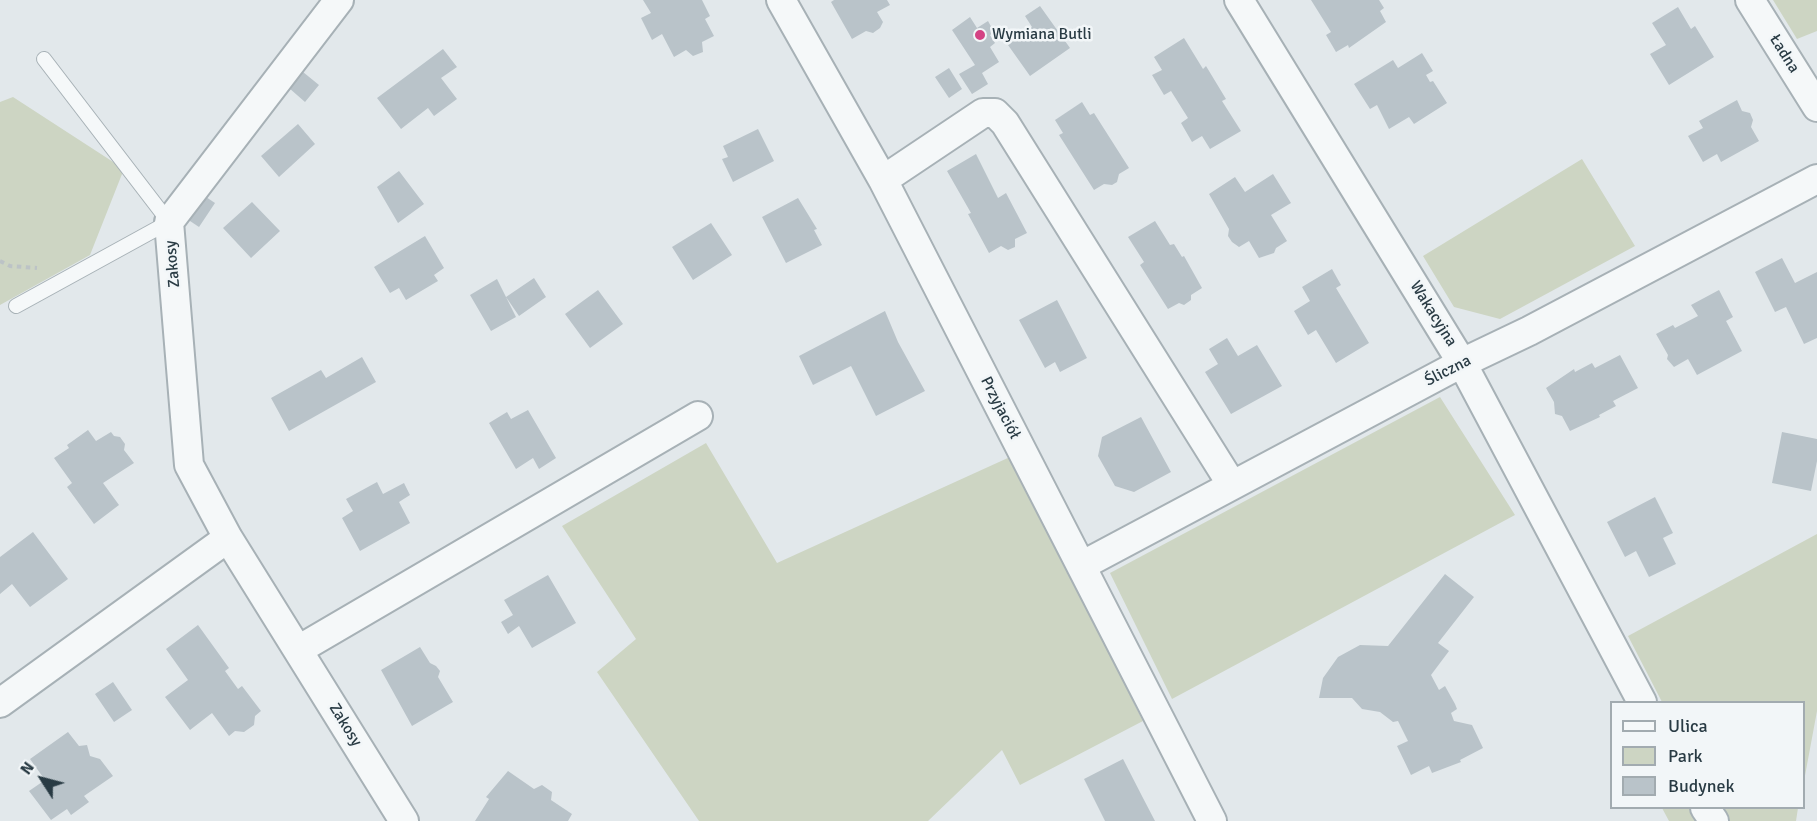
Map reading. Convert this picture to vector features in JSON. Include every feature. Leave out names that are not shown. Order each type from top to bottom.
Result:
[{"type":"street","name":"Zakosy","points":[[339,0],[170,222],[189,465],[228,538],[404,821]]},
{"type":"street","name":"Przyjaciół","points":[[782,0],[883,180],[1212,821]]},
{"type":"street","name":"Wakacyjna","points":[[1239,0],[1462,363],[1641,701]]},
{"type":"street","name":"Ładna","points":[[1750,0],[1817,107]]},
{"type":"street","points":[[883,180],[983,113],[995,113],[1005,123],[1232,485]]},
{"type":"street","name":"Śliczna","points":[[1081,566],[1462,363],[1529,331],[1817,179]]},
{"type":"street","points":[[298,650],[698,416]]},
{"type":"street","points":[[0,703],[228,538]]},
{"type":"lane","points":[[16,306],[170,222],[44,59]]},
{"type":"green space","points":[[1773,0],[1817,0],[1817,31],[1797,39]]},
{"type":"green space","points":[[13,97],[124,169],[90,255],[0,305],[0,102]]},
{"type":"green space","points":[[1582,159],[1635,246],[1500,319],[1454,307],[1423,256]]},
{"type":"green space","points":[[1440,397],[1515,515],[1172,699],[1110,573]]},
{"type":"green space","points":[[706,443],[777,563],[1010,457],[1143,721],[1020,785],[1002,750],[928,821],[699,821],[597,672],[636,639],[562,526]]},
{"type":"green space","points":[[1817,534],[1817,711],[1805,776],[1805,701],[1661,701],[1628,636]]},
{"type":"green space","points":[[1663,809],[1694,809],[1702,821],[1669,821]]},
{"type":"green space","points":[[1716,809],[1798,809],[1796,821],[1722,821]]},
{"type":"building","points":[[643,0],[702,0],[710,16],[705,19],[714,36],[702,42],[703,52],[693,56],[686,50],[674,57],[662,34],[652,40],[641,18],[651,13]]},
{"type":"building","points":[[834,0],[887,0],[890,5],[877,12],[883,22],[880,28],[873,33],[866,31],[852,39],[831,2]]},
{"type":"building","points":[[1311,0],[1379,0],[1384,8],[1380,11],[1386,22],[1349,48],[1348,45],[1336,52],[1326,35],[1331,32]]},
{"type":"building","points":[[1040,6],[1070,48],[1030,76],[1008,45],[1032,27],[1025,16]]},
{"type":"building","points":[[1678,7],[1691,29],[1695,26],[1714,57],[1669,85],[1650,54],[1666,45],[1652,23]]},
{"type":"building","points":[[970,17],[977,28],[988,21],[994,32],[990,35],[995,43],[990,47],[999,62],[982,73],[988,84],[972,94],[959,74],[975,65],[952,30]]},
{"type":"building","points":[[1184,38],[1203,69],[1206,66],[1226,99],[1222,101],[1241,131],[1210,149],[1202,136],[1192,142],[1181,123],[1188,118],[1171,91],[1164,95],[1152,75],[1162,70],[1154,57]]},
{"type":"building","points":[[443,49],[457,67],[441,78],[457,99],[434,116],[428,108],[401,129],[377,98]]},
{"type":"building","points":[[1422,53],[1433,71],[1426,75],[1430,82],[1433,81],[1447,103],[1414,124],[1409,117],[1389,129],[1377,105],[1370,109],[1354,84],[1393,60],[1398,68]]},
{"type":"building","points":[[949,68],[962,89],[949,98],[935,77]]},
{"type":"building","points":[[303,72],[319,85],[305,102],[289,88]]},
{"type":"building","points":[[1737,100],[1742,111],[1750,113],[1753,120],[1751,127],[1759,141],[1721,162],[1717,154],[1703,162],[1688,136],[1703,128],[1699,121]]},
{"type":"building","points":[[1082,102],[1090,115],[1094,113],[1129,168],[1119,174],[1117,182],[1112,185],[1104,184],[1094,190],[1059,135],[1063,133],[1055,120]]},
{"type":"building","points":[[298,124],[315,144],[279,177],[261,156]]},
{"type":"building","points":[[758,129],[774,161],[733,182],[722,159],[728,157],[723,146]]},
{"type":"building","points":[[976,154],[998,198],[1006,193],[1027,233],[1015,239],[1015,247],[1008,250],[1001,246],[989,253],[968,214],[971,213],[947,171]]},
{"type":"building","points":[[399,171],[424,204],[398,223],[377,187]]},
{"type":"building","points":[[1273,174],[1291,203],[1271,215],[1287,241],[1276,248],[1274,253],[1259,258],[1249,241],[1239,247],[1232,242],[1228,236],[1229,229],[1209,194],[1235,177],[1245,192]]},
{"type":"building","points":[[203,195],[215,203],[199,227],[187,219]]},
{"type":"building","points":[[798,198],[817,229],[814,230],[822,245],[786,263],[762,217]]},
{"type":"building","points":[[252,202],[280,231],[251,258],[223,228]]},
{"type":"building","points":[[1155,221],[1170,245],[1174,244],[1182,257],[1184,256],[1202,288],[1191,295],[1191,300],[1184,305],[1179,303],[1168,309],[1140,265],[1144,262],[1128,237]]},
{"type":"building","points":[[711,223],[732,255],[693,280],[672,247]]},
{"type":"building","points":[[425,236],[444,268],[434,275],[438,281],[406,300],[399,288],[390,293],[374,267]]},
{"type":"building","points":[[1782,258],[1795,283],[1817,272],[1817,338],[1804,344],[1786,307],[1775,312],[1755,272]]},
{"type":"building","points":[[1332,269],[1341,285],[1336,288],[1369,343],[1336,363],[1316,330],[1308,335],[1294,311],[1310,301],[1302,287]]},
{"type":"building","points":[[534,278],[546,297],[519,316],[506,297]]},
{"type":"building","points":[[497,279],[516,317],[491,331],[470,295]]},
{"type":"building","points":[[598,290],[623,324],[590,348],[565,314]]},
{"type":"building","points":[[1719,290],[1733,317],[1726,321],[1742,351],[1697,375],[1688,359],[1674,367],[1667,359],[1668,355],[1656,334],[1673,325],[1675,328],[1698,316],[1691,305]]},
{"type":"building","points":[[1057,300],[1087,358],[1060,372],[1055,362],[1045,368],[1019,320]]},
{"type":"building","points":[[885,311],[898,342],[925,391],[876,416],[851,366],[813,385],[799,356]]},
{"type":"building","points":[[1227,338],[1238,356],[1257,345],[1282,386],[1231,414],[1205,372],[1218,364],[1209,349]]},
{"type":"building","points":[[1620,355],[1638,388],[1613,401],[1616,406],[1599,415],[1600,417],[1570,431],[1562,416],[1555,414],[1554,402],[1546,388],[1574,369],[1575,372],[1592,363],[1595,368]]},
{"type":"building","points":[[362,357],[376,382],[289,431],[271,398],[321,370],[326,378]]},
{"type":"building","points":[[528,410],[556,458],[539,469],[533,458],[516,469],[489,423],[507,412],[511,419]]},
{"type":"building","points":[[1141,417],[1171,472],[1134,492],[1115,486],[1098,456],[1102,437]]},
{"type":"building","points":[[88,430],[96,441],[111,432],[114,436],[120,437],[125,444],[124,450],[134,463],[103,483],[119,505],[94,524],[67,487],[72,483],[54,458],[69,448],[67,445]]},
{"type":"building","points":[[1782,432],[1817,439],[1817,461],[1811,491],[1772,483]]},
{"type":"building","points":[[377,482],[383,494],[404,483],[410,495],[399,502],[410,523],[360,551],[342,518],[353,511],[346,499]]},
{"type":"building","points":[[1655,497],[1673,533],[1663,538],[1676,564],[1649,577],[1636,551],[1625,557],[1607,522]]},
{"type":"building","points":[[33,532],[68,579],[30,607],[12,584],[0,594],[0,557]]},
{"type":"building","points":[[1445,574],[1474,597],[1438,643],[1449,651],[1431,675],[1439,690],[1445,686],[1455,704],[1457,709],[1451,713],[1454,721],[1472,725],[1483,748],[1460,760],[1461,762],[1432,773],[1429,766],[1411,775],[1397,746],[1408,741],[1398,721],[1393,722],[1380,712],[1362,709],[1352,698],[1319,698],[1323,678],[1338,657],[1360,645],[1388,646]]},
{"type":"building","points":[[548,575],[576,623],[532,648],[519,626],[508,634],[501,622],[513,615],[504,600]]},
{"type":"building","points":[[198,625],[229,668],[225,671],[238,689],[242,686],[261,711],[255,716],[254,725],[244,732],[235,731],[229,736],[212,713],[190,730],[165,697],[188,680],[166,649]]},
{"type":"building","points":[[420,647],[430,663],[440,671],[438,677],[453,702],[412,726],[381,670]]},
{"type":"building","points":[[113,682],[132,710],[114,722],[95,694]]},
{"type":"building","points":[[68,732],[79,746],[87,745],[90,756],[100,759],[113,776],[84,796],[89,802],[71,815],[67,809],[51,820],[29,791],[45,780],[30,759]]},
{"type":"building","points":[[1123,759],[1155,821],[1105,821],[1084,779]]},
{"type":"building","points":[[508,771],[534,789],[542,785],[552,792],[551,800],[572,814],[568,821],[475,821],[489,799],[486,797]]},
{"type":"place","name":"Wymiana Butli","points":[[980,35]]}]
